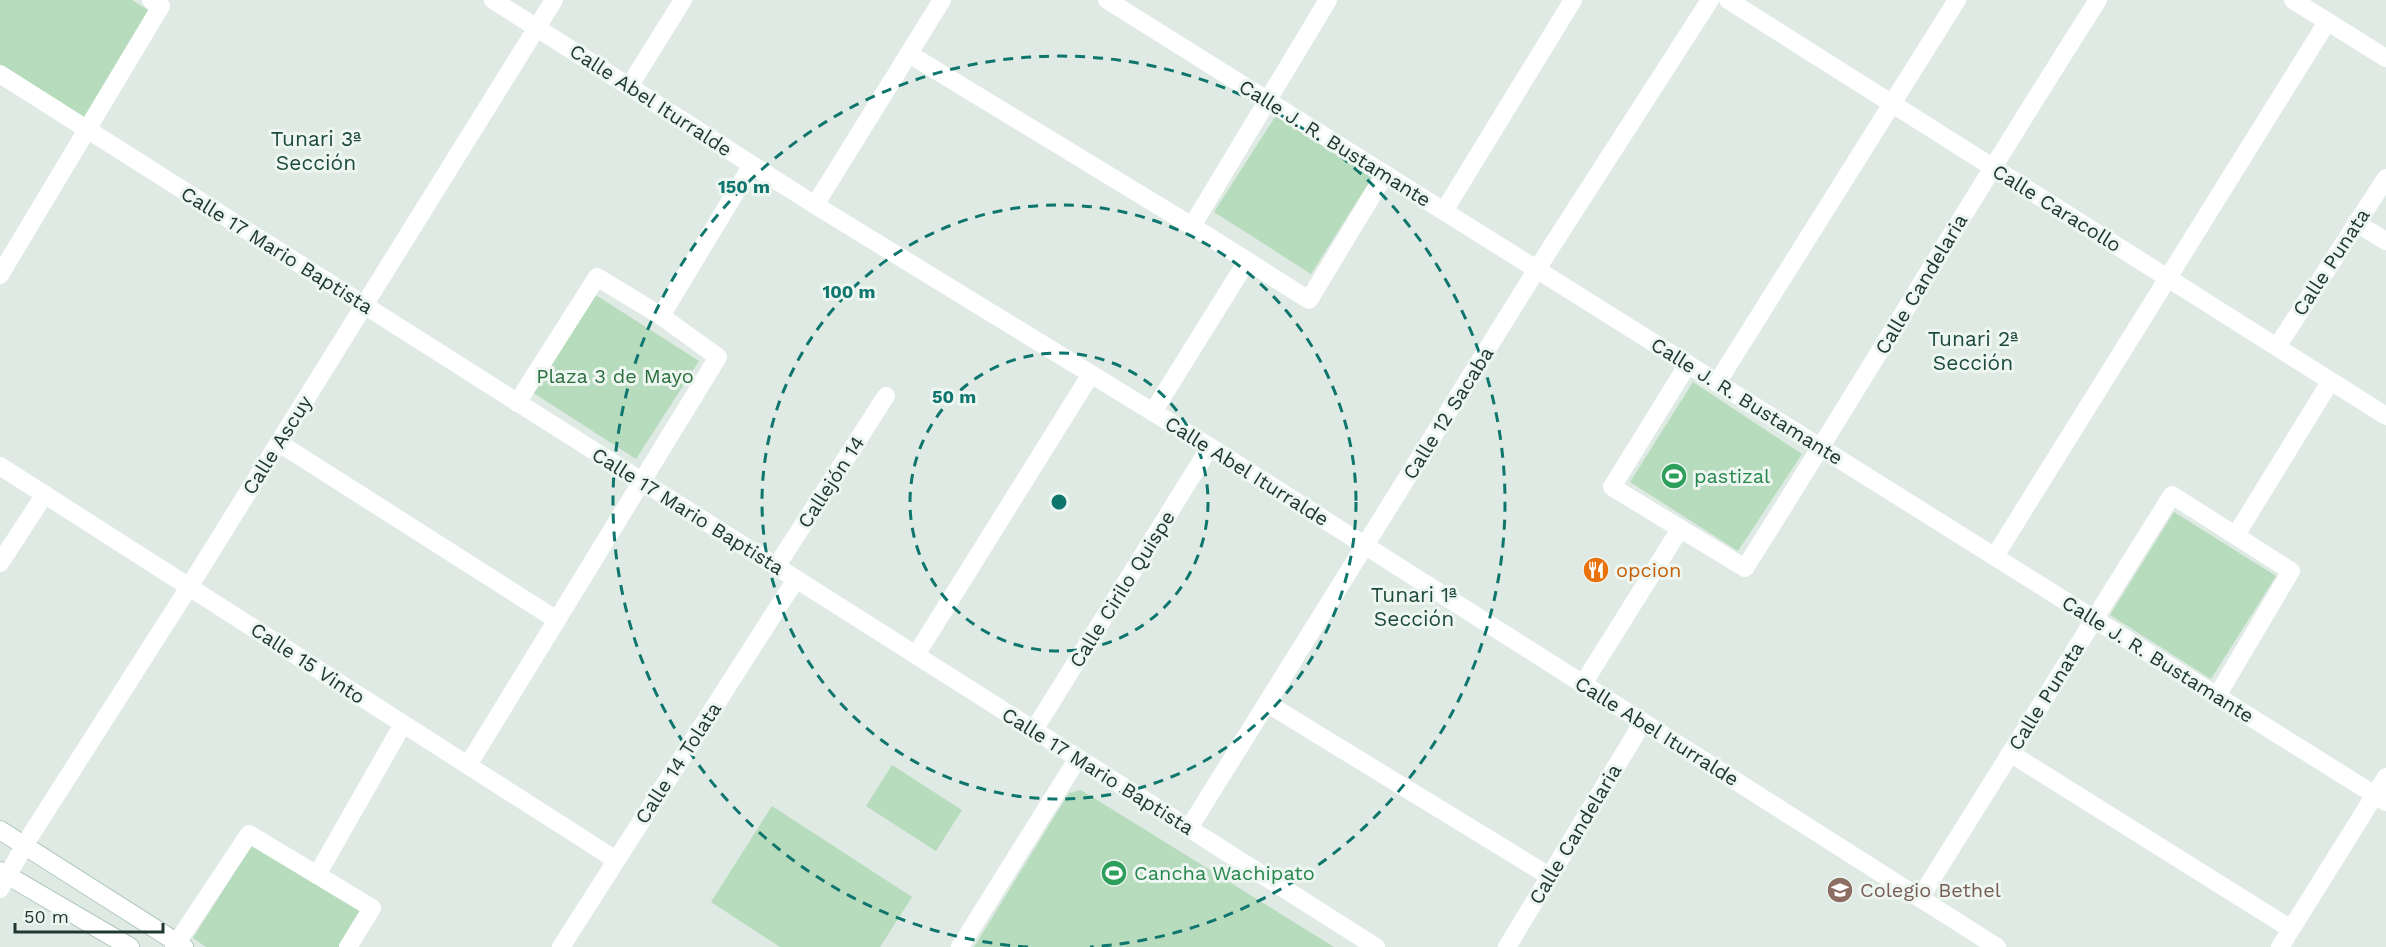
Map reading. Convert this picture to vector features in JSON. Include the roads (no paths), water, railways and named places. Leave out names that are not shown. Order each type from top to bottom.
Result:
[{"type":"street","points":[[0,275],[162,6],[151,0]]},
{"type":"street","name":"Calle Abel Iturralde","points":[[493,0],[630,85],[815,205],[1210,447],[1920,898],[1988,945]]},
{"type":"street","name":"Calle Ascuy","points":[[3,879],[189,587],[554,0]]},
{"type":"street","points":[[630,85],[683,0]]},
{"type":"street","points":[[815,205],[942,0]]},
{"type":"street","name":"Calle J. R. Bustamante","points":[[1107,0],[2380,799]]},
{"type":"street","points":[[1192,226],[1328,0]]},
{"type":"street","points":[[1444,211],[1573,0]]},
{"type":"street","name":"Calle 12 Sacaba","points":[[1189,828],[1537,269],[1710,0]]},
{"type":"street","name":"Calle Caracollo","points":[[1728,0],[2386,416]]},
{"type":"street","points":[[1717,383],[1957,0]]},
{"type":"street","name":"Calle Candelaria","points":[[1680,529],[1745,568],[1821,448],[1992,166],[2098,0]]},
{"type":"street","points":[[2293,0],[2386,57]]},
{"type":"street","points":[[1995,556],[2327,22]]},
{"type":"street","points":[[909,54],[1309,300],[1385,174]]},
{"type":"street","name":"Calle 17 Mario Baptista","points":[[0,74],[1376,947]]},
{"type":"street","points":[[661,316],[752,165]]},
{"type":"street","name":"Calle Punata","points":[[2277,347],[2386,178]]},
{"type":"street","points":[[2356,223],[2386,241]]},
{"type":"street","points":[[1153,412],[1247,261]]},
{"type":"street","points":[[468,765],[718,357],[661,316],[597,277],[517,403]]},
{"type":"street","points":[[1583,684],[1680,529],[1612,487],[1688,364]]},
{"type":"street","points":[[916,655],[1091,374]]},
{"type":"street","points":[[2217,696],[2291,571],[2236,535],[2330,382]]},
{"type":"street","name":"Callejón 14","points":[[776,567],[886,396]]},
{"type":"street","points":[[279,443],[557,620]]},
{"type":"street","name":"Calle Cirilo Quispe","points":[[1034,730],[1210,447]]},
{"type":"street","name":"Calle 15 Vinto","points":[[0,466],[616,860]]},
{"type":"street","points":[[0,563],[45,494]]},
{"type":"street","name":"Calle Punata","points":[[1920,898],[2172,495],[2236,535]]},
{"type":"street","name":"Calle 14 Tolata","points":[[561,947],[796,579]]},
{"type":"street","points":[[1268,704],[1549,876]]},
{"type":"street","name":"Calle Candelaria","points":[[1507,947],[1643,722]]},
{"type":"street","points":[[317,874],[403,724]]},
{"type":"street","points":[[2010,753],[2291,929]]},
{"type":"street","points":[[960,947],[1078,758]]},
{"type":"street","points":[[2280,947],[2380,799],[2386,777]]},
{"type":"street","points":[[0,830],[178,946],[249,834],[372,908],[348,947]]},
{"type":"street","points":[[3,879],[130,947]]},
{"type":"place","name":"pastizal","points":[[1674,476]]},
{"type":"place","name":"opcion","points":[[1596,570]]},
{"type":"place","name":"Cancha Wachipato","points":[[1114,873]]},
{"type":"place","name":"Colegio Bethel","points":[[1840,890]]},
{"type":"district","name":"Tunari 3ª Sección","points":[[316,151]]},
{"type":"district","name":"Tunari 2ª Sección","points":[[1973,351]]},
{"type":"district","name":"Tunari 1ª Sección","points":[[1414,607]]},
{"type":"park label","name":"Plaza 3 de Mayo","points":[[615,376]]}]
